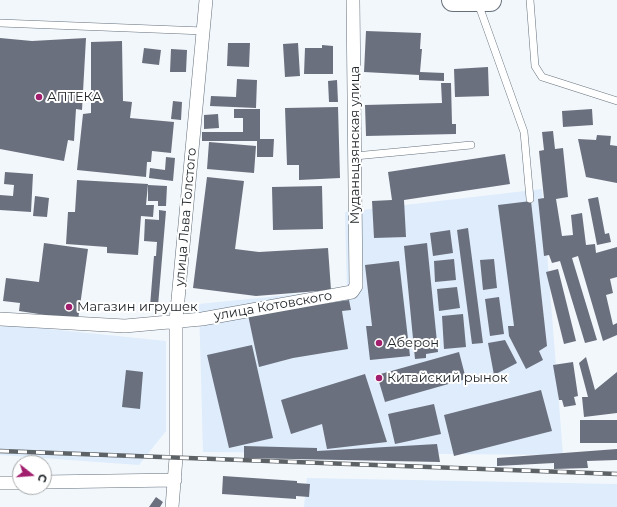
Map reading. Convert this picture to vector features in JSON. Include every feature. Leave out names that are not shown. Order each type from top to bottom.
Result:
[{"type":"highway","points":[[453,0],[490,0]]},
{"type":"street","name":"улица Льва Толстого","points":[[172,507],[175,480],[176,321],[206,0]]},
{"type":"street","name":"Муданьцзянская улица","points":[[353,0],[356,286],[354,290]]},
{"type":"street","name":"улица Котовского","points":[[0,319],[125,326],[202,319],[348,294],[354,290]]},
{"type":"street","points":[[52,482],[175,480]]},
{"type":"street","points":[[0,483],[12,483]]},
{"type":"lane","points":[[477,0],[524,132],[530,199]]},
{"type":"lane","points":[[530,0],[535,66],[542,78],[617,101]]},
{"type":"lane","points":[[0,23],[204,31]]},
{"type":"lane","points":[[355,156],[471,144]]},
{"type":"shaded area","name":"Китайский рынок","points":[[542,189],[563,455],[203,452],[199,304],[347,289],[345,212]]},
{"type":"shaded area","points":[[0,324],[166,341],[166,431],[139,465],[52,459],[52,455],[0,455]]},
{"type":"shaded area","points":[[307,478],[617,484],[617,507],[304,507]]},
{"type":"building","points":[[366,31],[421,33],[420,49],[422,49],[420,72],[444,73],[444,81],[419,80],[419,75],[364,72]]},
{"type":"building","points":[[0,38],[32,41],[86,38],[82,110],[76,109],[74,141],[68,140],[64,161],[0,149]]},
{"type":"building","points":[[122,41],[123,101],[132,102],[130,118],[174,122],[171,153],[152,151],[151,162],[147,162],[146,177],[77,170],[83,114],[91,113],[91,42]]},
{"type":"building","points":[[228,43],[250,43],[249,67],[227,66]]},
{"type":"building","points":[[298,43],[300,76],[285,77],[283,44]]},
{"type":"building","points":[[322,45],[333,46],[333,74],[304,74],[305,48],[322,48]]},
{"type":"building","points":[[144,48],[161,50],[159,65],[142,63]]},
{"type":"building","points":[[171,49],[187,50],[186,72],[170,72]]},
{"type":"building","points":[[488,67],[489,96],[455,97],[454,69]]},
{"type":"building","points":[[237,79],[257,80],[256,108],[210,106],[211,96],[236,97]]},
{"type":"building","points":[[337,80],[338,102],[329,102],[328,81]]},
{"type":"building","points":[[441,83],[451,83],[452,124],[456,124],[456,134],[366,136],[365,105],[442,103]]},
{"type":"building","points":[[173,101],[182,102],[181,120],[171,119]]},
{"type":"building","points":[[338,107],[340,178],[299,180],[299,165],[287,165],[285,108]]},
{"type":"building","points":[[234,109],[260,109],[260,139],[274,139],[273,157],[257,157],[257,141],[202,141],[202,132],[243,132],[243,118],[234,118]]},
{"type":"building","points":[[592,109],[593,125],[563,127],[562,111]]},
{"type":"building","points":[[218,114],[219,128],[204,129],[204,115]]},
{"type":"building","points":[[553,131],[555,149],[563,148],[568,197],[556,199],[562,236],[573,235],[571,215],[582,213],[586,245],[595,244],[596,253],[617,247],[617,277],[610,279],[613,293],[606,295],[613,325],[617,323],[617,335],[603,341],[578,256],[572,258],[597,340],[585,343],[560,261],[552,263],[549,255],[544,256],[538,199],[544,198],[539,151],[544,150],[542,132]]},
{"type":"building","points":[[597,135],[611,136],[610,145],[617,146],[617,183],[586,177],[578,139],[596,140]]},
{"type":"building","points":[[209,142],[256,146],[254,173],[207,169]]},
{"type":"building","points":[[505,154],[510,184],[404,200],[406,237],[374,238],[372,201],[392,200],[388,172]]},
{"type":"building","points":[[166,157],[175,158],[173,181],[149,178],[150,168],[165,170]]},
{"type":"building","points":[[5,172],[33,174],[31,212],[0,210],[0,195],[13,196],[14,185],[4,184]]},
{"type":"building","points":[[207,177],[244,181],[235,249],[259,252],[328,248],[331,290],[256,296],[193,288]]},
{"type":"building","points":[[77,180],[148,184],[146,205],[154,205],[153,217],[141,216],[138,255],[107,253],[107,247],[66,244],[68,212],[75,212]]},
{"type":"building","points":[[148,185],[167,186],[166,206],[158,206],[158,201],[148,201]]},
{"type":"building","points":[[322,186],[323,229],[273,230],[272,187]]},
{"type":"building","points":[[35,196],[49,198],[47,217],[33,216]]},
{"type":"building","points":[[598,197],[605,234],[609,233],[611,242],[597,245],[588,199]]},
{"type":"building","points":[[531,201],[547,346],[539,351],[543,360],[526,369],[509,336],[508,326],[514,326],[498,205]]},
{"type":"building","points":[[159,210],[166,211],[158,306],[150,306],[154,256],[156,256],[157,242],[144,241],[145,219],[159,220]]},
{"type":"building","points":[[468,228],[483,343],[472,344],[457,230]]},
{"type":"building","points":[[450,230],[453,253],[433,256],[430,233]]},
{"type":"building","points":[[44,243],[88,249],[78,320],[19,311],[20,303],[3,301],[6,278],[39,282]]},
{"type":"building","points":[[427,243],[438,352],[426,354],[426,358],[415,359],[404,246]]},
{"type":"building","points":[[454,259],[456,280],[435,282],[434,261]]},
{"type":"building","points":[[494,259],[497,288],[483,290],[480,260]]},
{"type":"building","points":[[399,261],[410,356],[370,360],[366,326],[372,326],[365,265]]},
{"type":"building","points":[[558,269],[576,341],[564,344],[546,272]]},
{"type":"building","points":[[457,287],[460,308],[439,311],[437,289]]},
{"type":"building","points":[[499,297],[504,334],[490,336],[485,299]]},
{"type":"building","points":[[349,300],[351,310],[342,311],[348,349],[293,358],[259,367],[248,315]]},
{"type":"building","points":[[463,314],[466,347],[444,349],[442,316]]},
{"type":"building","points":[[505,340],[517,363],[494,375],[488,343]]},
{"type":"building","points":[[252,345],[273,438],[229,448],[207,355]]},
{"type":"building","points":[[459,352],[466,379],[385,402],[377,375]]},
{"type":"building","points":[[586,357],[595,390],[617,372],[617,413],[584,417],[582,397],[588,397],[579,363]]},
{"type":"building","points":[[573,362],[578,396],[574,397],[576,405],[564,407],[562,400],[559,400],[553,365]]},
{"type":"building","points":[[126,370],[143,372],[140,409],[122,407]]},
{"type":"building","points":[[365,374],[387,442],[327,449],[322,424],[291,434],[281,400]]},
{"type":"building","points":[[541,390],[552,431],[454,456],[444,415]]},
{"type":"building","points":[[434,404],[441,434],[395,444],[388,414]]},
{"type":"building","points":[[580,420],[617,420],[617,443],[580,443]]},
{"type":"building","points":[[437,444],[440,462],[244,458],[244,446],[317,448],[317,451]]},
{"type":"building","points":[[617,449],[617,460],[587,461],[588,468],[554,469],[554,463],[497,466],[497,458]]},
{"type":"building","points":[[223,476],[297,481],[297,483],[310,484],[309,497],[296,496],[296,499],[222,494]]},
{"type":"building","points":[[156,497],[163,502],[160,507],[149,507]]},
{"type":"railway","points":[[0,451],[617,474]]},
{"type":"place","name":"АПТЕКА","points":[[39,97]]},
{"type":"place","name":"Магазин игрушек","points":[[69,307]]},
{"type":"place","name":"Аберон","points":[[379,343]]},
{"type":"place","name":"Китайский рынок","points":[[379,378]]}]
